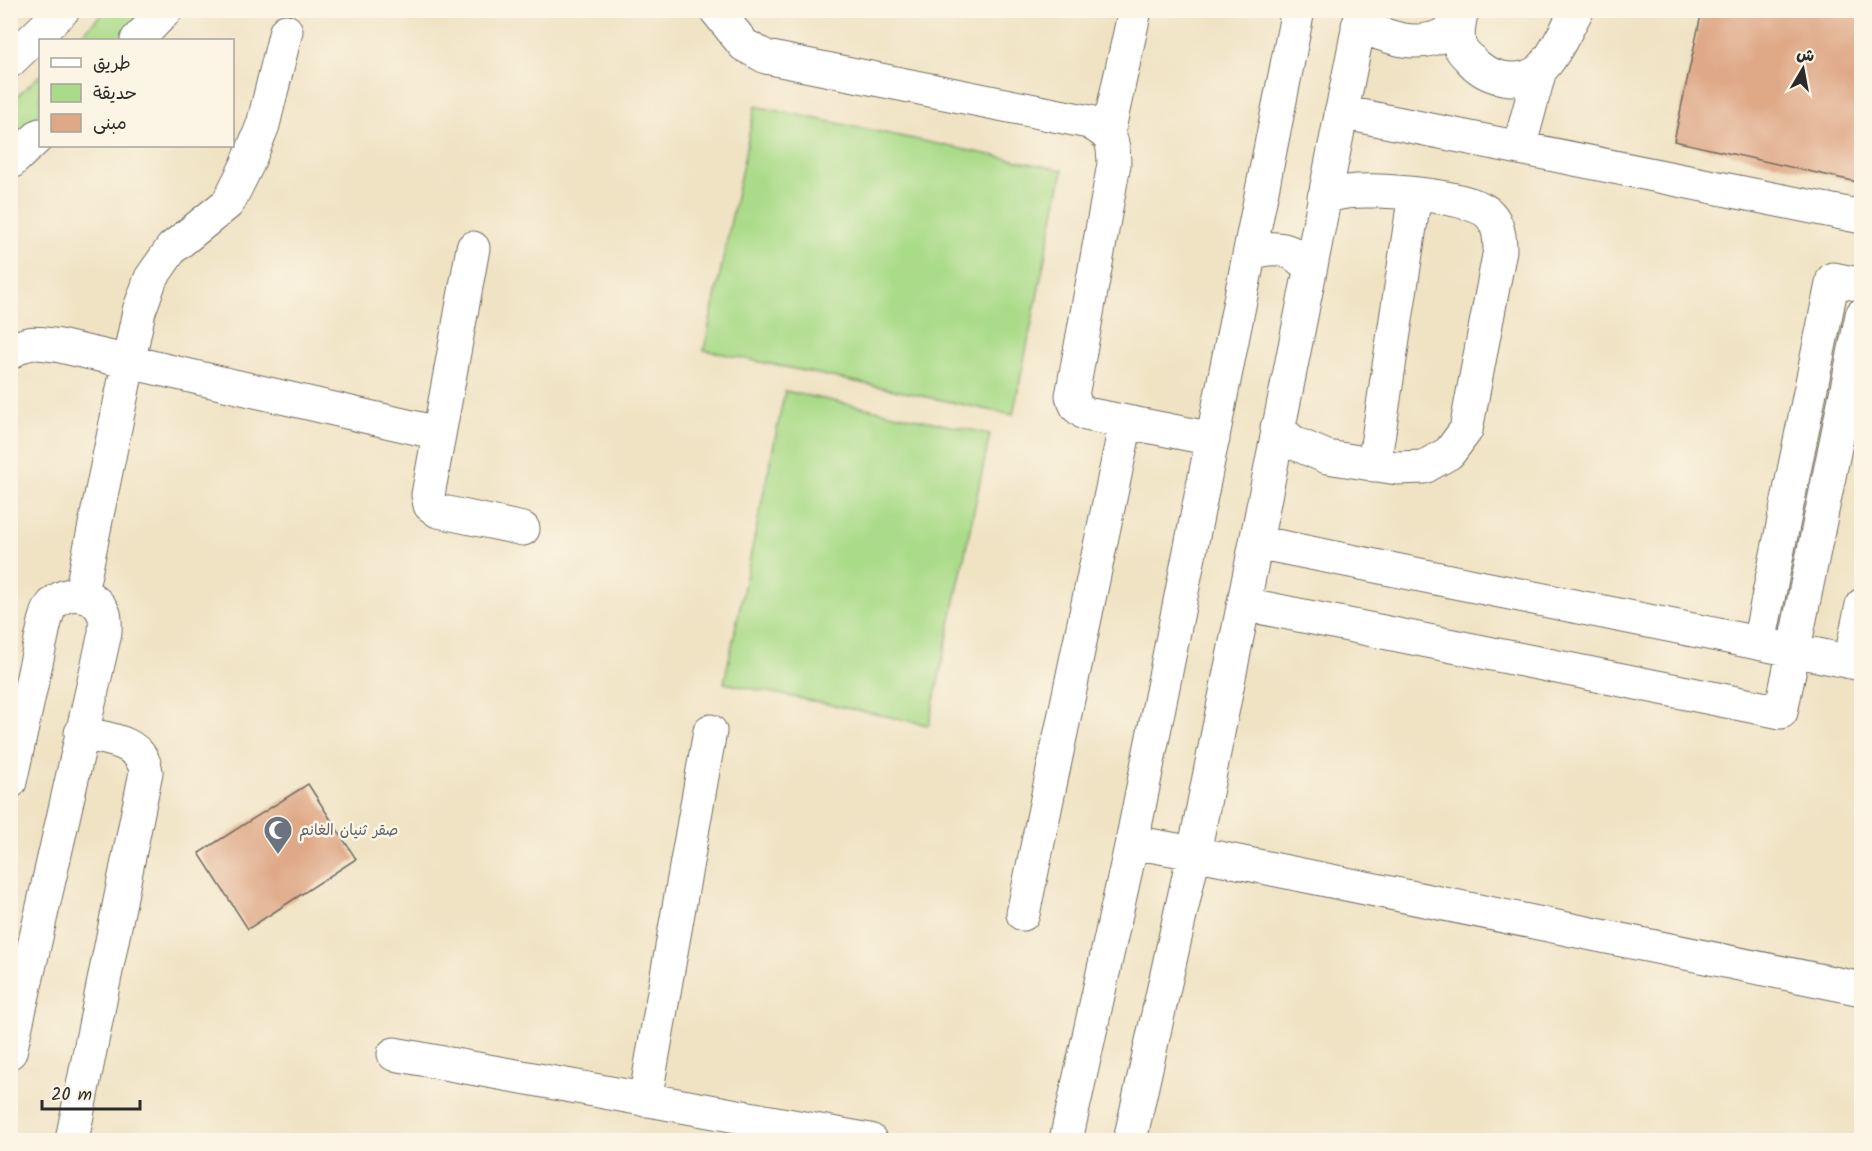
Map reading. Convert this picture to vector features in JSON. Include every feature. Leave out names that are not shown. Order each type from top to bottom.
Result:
[{"type":"street","points":[[10,62],[63,10]]},
{"type":"street","points":[[138,39],[166,10]]},
{"type":"street","points":[[716,10],[744,45],[766,57],[1089,122],[1108,133]]},
{"type":"street","points":[[1135,10],[1108,133],[1113,146],[1114,164],[1072,396],[1077,407],[1086,414],[1213,440]]},
{"type":"street","points":[[1066,1140],[1132,843],[1298,10]]},
{"type":"street","points":[[1519,148],[1540,70],[1555,50],[1577,10]]},
{"type":"street","points":[[1130,1140],[1194,853],[1360,18],[1391,38],[1414,41],[1434,39],[1460,19]]},
{"type":"street","points":[[1460,19],[1460,48],[1476,66],[1499,78],[1522,78],[1540,70]]},
{"type":"street","points":[[81,593],[139,312],[151,278],[172,248],[228,203],[247,165],[263,124],[286,31]]},
{"type":"street","points":[[1341,112],[1862,217]]},
{"type":"street","points":[[10,163],[39,136]]},
{"type":"street","points":[[1277,428],[1294,443],[1327,458],[1397,468],[1424,467],[1449,453],[1466,430],[1500,250],[1500,233],[1488,213],[1466,202],[1415,194],[1367,191],[1346,192],[1324,197]]},
{"type":"street","points":[[1374,465],[1415,194]]},
{"type":"street","points":[[473,248],[428,484],[430,505],[438,511],[523,529]]},
{"type":"street","points":[[1250,254],[1262,249],[1288,250],[1310,269]]},
{"type":"street","points":[[1759,643],[1833,279],[1862,285]]},
{"type":"street","points":[[1244,604],[1781,712],[1862,315]]},
{"type":"street","points":[[10,353],[22,344],[39,343],[438,433]]},
{"type":"street","points":[[1023,914],[1126,422]]},
{"type":"street","points":[[1256,542],[1759,643],[1792,661],[1858,671],[1861,613]]},
{"type":"street","points":[[10,782],[50,606],[64,595],[81,593],[96,601],[105,615],[105,633],[10,1052]]},
{"type":"street","points":[[645,1100],[710,731]]},
{"type":"street","points":[[72,1140],[146,772],[145,762],[137,750],[123,743],[81,733]]},
{"type":"street","points":[[1132,843],[1194,853],[1862,989]]},
{"type":"street","points":[[394,1054],[870,1140]]},
{"type":"green space","points":[[105,11],[152,11],[125,39],[77,39]]},
{"type":"green space","points":[[39,76],[39,124],[10,150],[10,103]]},
{"type":"green space","points":[[755,106],[1063,170],[1013,415],[704,350]]},
{"type":"green space","points":[[785,391],[990,434],[929,725],[724,683]]},
{"type":"building","points":[[1702,10],[1862,10],[1862,183],[1674,141]]},
{"type":"building","name":"صقر ثنيان الغانم","points":[[308,784],[356,859],[248,929],[199,853]]},
{"type":"place","name":"صقر ثنيان الغانم","points":[[278,856]]}]
